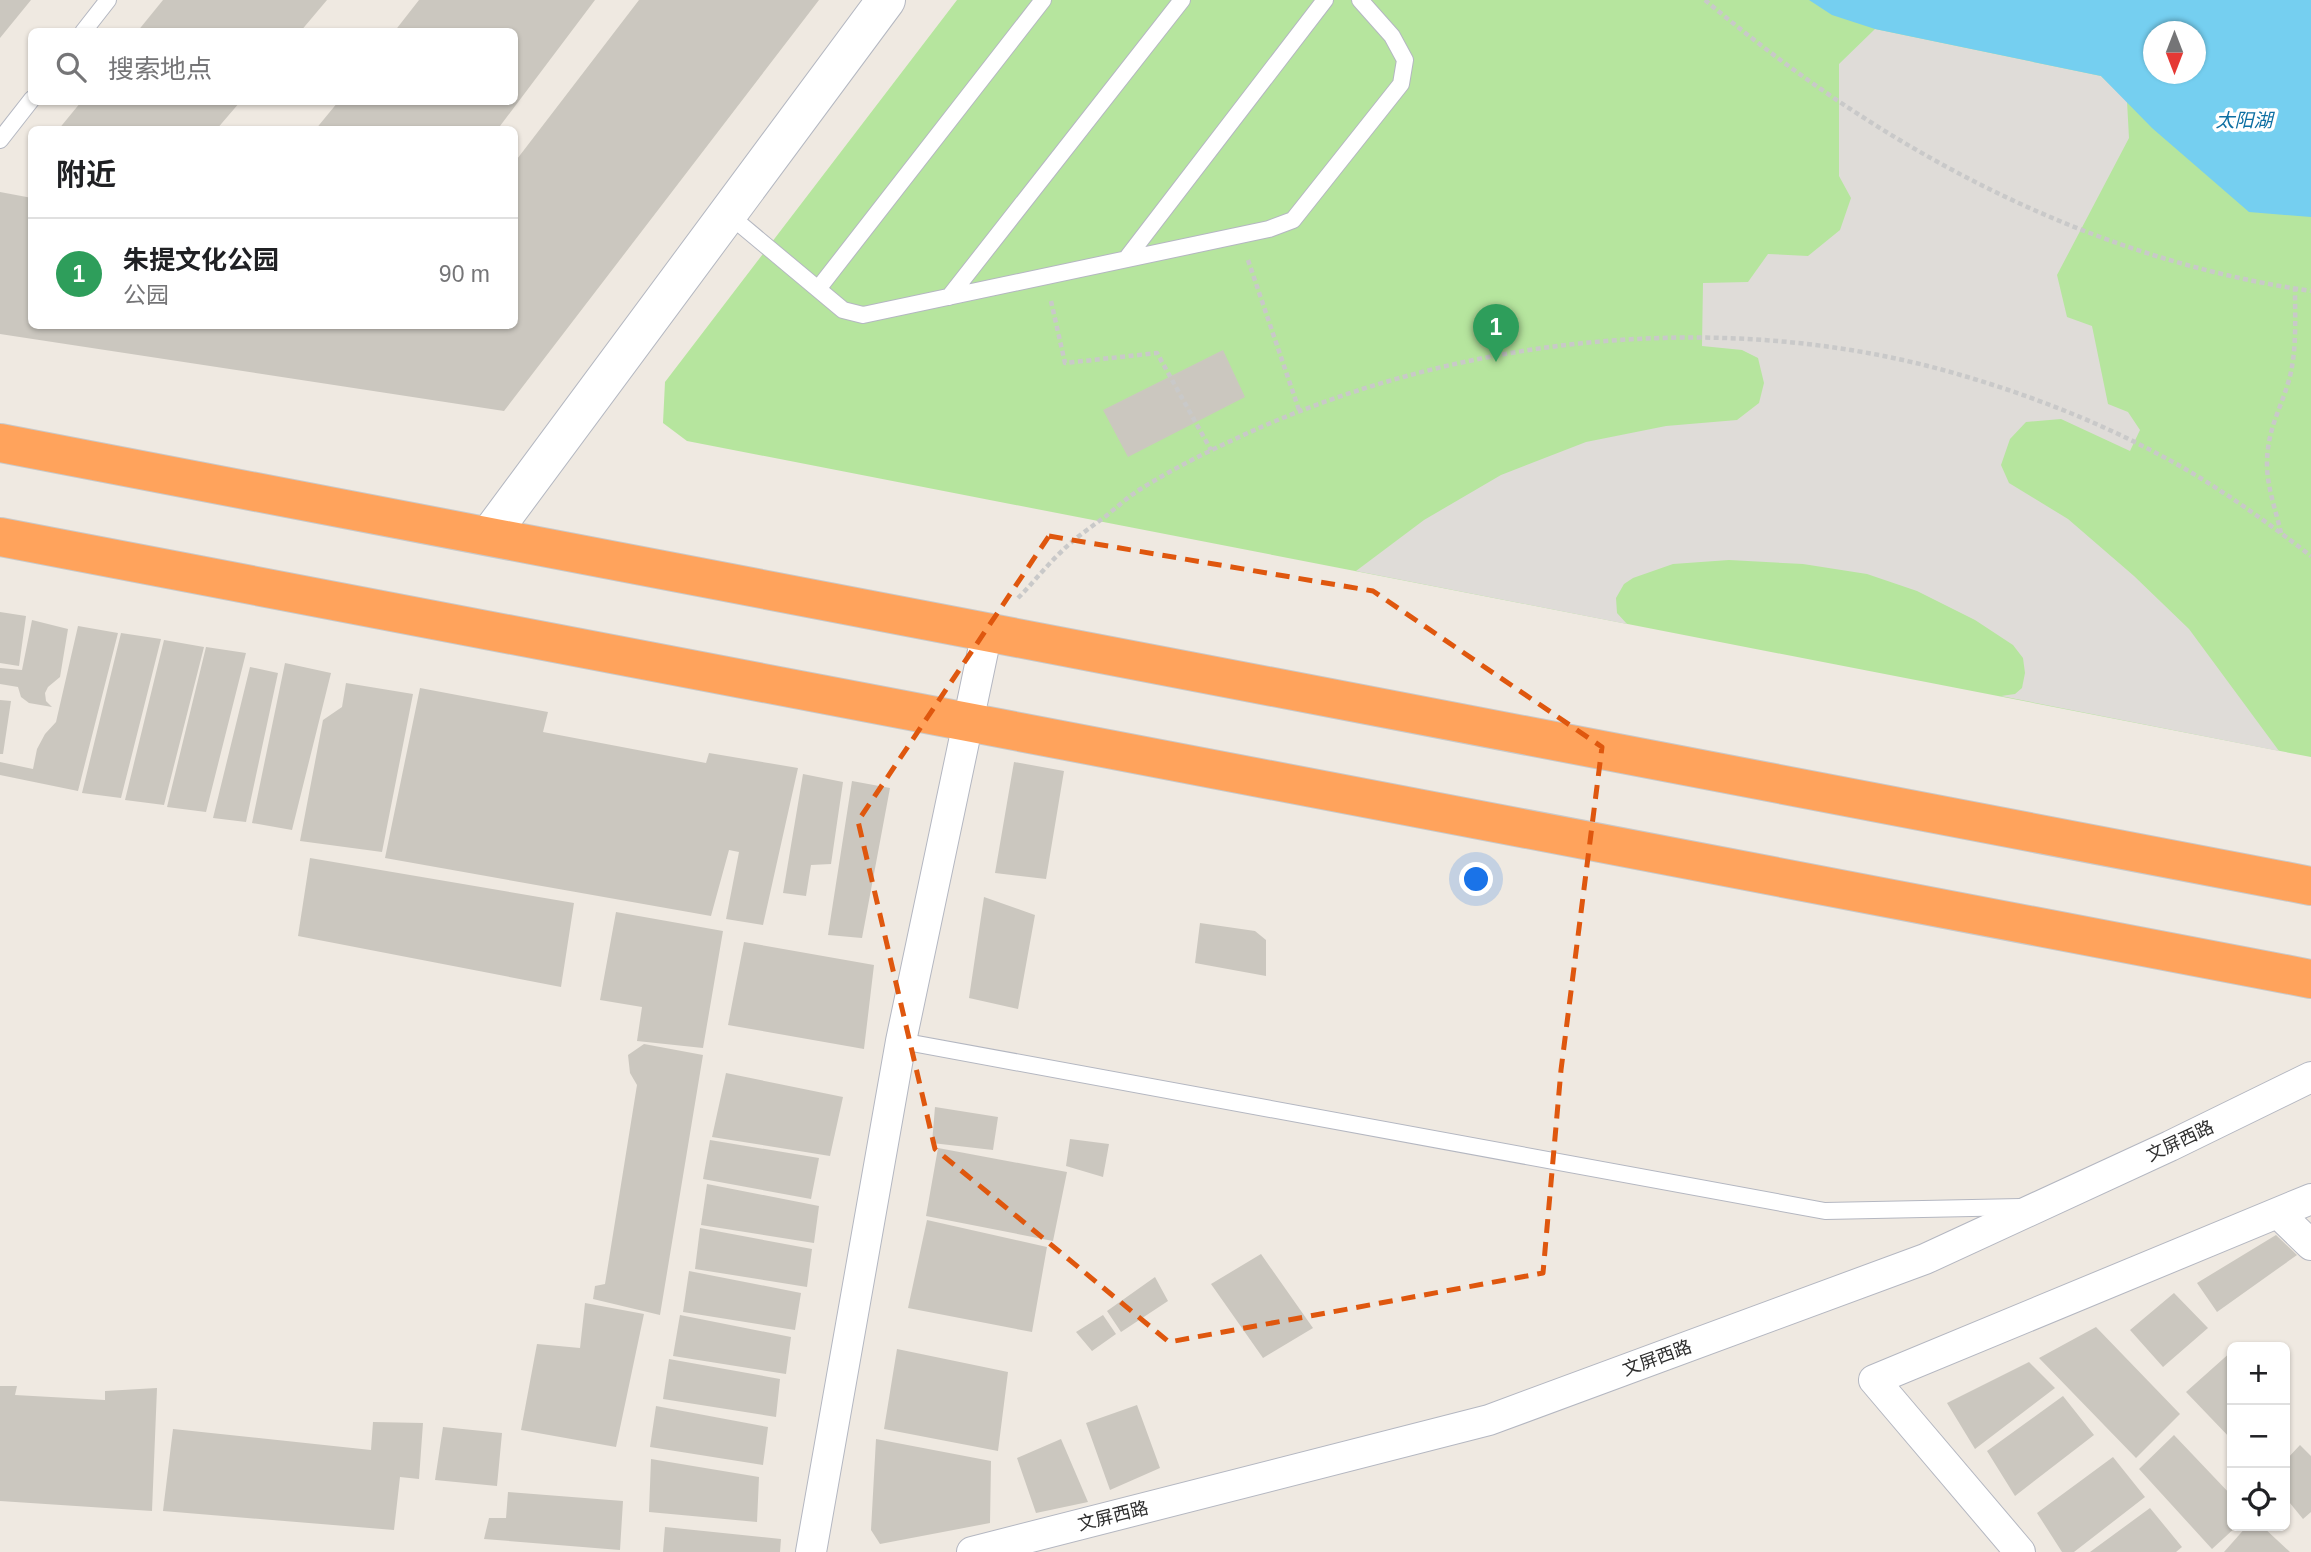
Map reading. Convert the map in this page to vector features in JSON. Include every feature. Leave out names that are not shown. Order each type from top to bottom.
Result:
[{"type":"highway","points":[[0,443],[2311,886]]},
{"type":"highway","points":[[0,537],[2311,979]]},
{"type":"street","points":[[489,537],[886,0]]},
{"type":"street","points":[[811,1552],[901,1041],[988,632]]},
{"type":"street","name":"文屏西路","points":[[972,1552],[1489,1420],[1925,1259],[2170,1146],[2311,1077]]},
{"type":"street","points":[[2020,1552],[1874,1380],[2311,1199]]},
{"type":"street","points":[[2278,1213],[2311,1245]]},
{"type":"lane","points":[[86,28],[108,0]]},
{"type":"lane","points":[[818,289],[1043,0]]},
{"type":"lane","points":[[949,297],[1182,0]]},
{"type":"lane","points":[[1126,260],[1325,0]]},
{"type":"lane","points":[[728,214],[843,310],[863,315],[1269,229],[1293,220],[1401,84],[1405,60],[1392,36],[1360,0]]},
{"type":"lane","points":[[0,140],[28,104]]},
{"type":"lane","points":[[901,1041],[1825,1211],[2036,1206]]},
{"type":"path","points":[[1705,0],[1764,49],[1839,102],[1947,169],[2011,201],[2141,252],[2207,271],[2311,291]]},
{"type":"path","points":[[1240,236],[1299,411]]},
{"type":"path","points":[[1045,276],[1065,363],[1157,353],[1212,450]]},
{"type":"path","points":[[2281,533],[2267,465],[2269,438],[2294,355],[2295,288]]},
{"type":"path","points":[[988,632],[1062,550],[1138,491],[1212,450],[1299,411],[1396,378],[1489,356],[1570,344],[1681,337],[1778,341],[1876,355],[1972,378],[2067,411],[2159,454],[2247,508],[2311,556]]},
{"type":"highlighted area","points":[[1049,536],[1373,591],[1602,747],[1561,1070],[1543,1273],[1169,1342],[935,1149],[858,821]]},
{"type":"green space","points":[[957,0],[2311,0],[2311,757],[687,441],[663,423],[665,382]]},
{"type":"shaded area","points":[[1875,29],[2101,76],[2127,101],[2129,138],[2057,275],[2067,317],[2092,326],[2108,404],[2128,412],[2140,430],[2130,451],[2061,419],[2026,422],[2010,439],[2001,465],[2009,483],[2068,519],[2134,576],[2189,629],[2279,751],[2001,696],[2015,694],[2022,688],[2025,673],[2023,658],[2013,645],[1975,620],[1917,591],[1867,574],[1803,564],[1729,560],[1673,564],[1633,578],[1624,584],[1616,598],[1617,613],[1627,624],[1356,571],[1424,520],[1501,475],[1586,442],[1666,426],[1737,420],[1759,403],[1764,383],[1758,358],[1742,350],[1702,346],[1703,283],[1748,282],[1768,254],[1808,256],[1840,230],[1851,198],[1839,176],[1839,64]]},
{"type":"water","name":"太阳湖","points":[[1809,0],[2311,0],[2311,217],[2249,212],[2152,128],[2101,76],[1875,29],[1832,15]]},
{"type":"building","points":[[0,0],[31,0],[0,38]]},
{"type":"building","points":[[163,0],[327,0],[303,28],[140,28]]},
{"type":"building","points":[[419,0],[595,0],[518,102],[518,28],[397,28]]},
{"type":"building","points":[[639,0],[819,0],[504,411],[0,334],[0,192],[28,197],[28,329],[518,329],[518,158]]},
{"type":"building","points":[[79,105],[237,105],[219,126],[61,126]]},
{"type":"building","points":[[336,105],[516,105],[500,126],[318,126]]},
{"type":"building","points":[[1223,350],[1245,397],[1128,457],[1103,410]]},
{"type":"building","points":[[0,612],[26,616],[19,666],[0,663]]},
{"type":"building","points":[[32,620],[68,629],[60,677],[45,693],[46,701],[52,707],[29,703],[21,697],[18,687],[0,684],[0,668],[22,670]]},
{"type":"building","points":[[78,626],[118,633],[78,791],[0,775],[0,762],[33,769],[37,749],[56,722]]},
{"type":"building","points":[[121,633],[161,639],[121,798],[82,793]]},
{"type":"building","points":[[164,640],[204,647],[164,805],[125,800]]},
{"type":"building","points":[[206,647],[246,653],[206,812],[167,807]]},
{"type":"building","points":[[285,663],[331,673],[292,830],[252,823]]},
{"type":"building","points":[[250,667],[278,673],[246,822],[213,818]]},
{"type":"building","points":[[346,683],[413,694],[382,852],[300,841],[323,720],[342,707]]},
{"type":"building","points":[[420,688],[548,712],[543,732],[706,763],[709,753],[798,768],[763,925],[726,919],[739,852],[729,850],[711,916],[385,858]]},
{"type":"building","points":[[0,700],[11,701],[3,754],[0,754]]},
{"type":"building","points":[[1014,762],[1064,771],[1046,879],[995,873]]},
{"type":"building","points":[[803,774],[843,782],[831,864],[811,865],[806,896],[783,893]]},
{"type":"building","points":[[852,781],[890,788],[862,938],[828,935]]},
{"type":"building","points":[[310,858],[574,903],[561,987],[298,936]]},
{"type":"building","points":[[984,897],[1035,915],[1018,1009],[969,998]]},
{"type":"building","points":[[616,912],[723,931],[703,1048],[637,1041],[642,1007],[600,1000]]},
{"type":"building","points":[[1200,923],[1255,931],[1266,940],[1266,976],[1195,963]]},
{"type":"building","points":[[744,942],[874,965],[864,1049],[728,1025]]},
{"type":"building","points":[[644,1044],[703,1055],[660,1315],[593,1299],[595,1286],[605,1284],[637,1085],[630,1073],[628,1055]]},
{"type":"building","points":[[726,1073],[843,1097],[830,1156],[712,1137]]},
{"type":"building","points":[[935,1107],[998,1117],[993,1150],[932,1143]]},
{"type":"building","points":[[1070,1139],[1109,1144],[1103,1177],[1066,1166]]},
{"type":"building","points":[[710,1140],[819,1158],[811,1199],[703,1179]]},
{"type":"building","points":[[938,1148],[1067,1172],[1053,1241],[926,1216]]},
{"type":"building","points":[[707,1184],[819,1206],[814,1243],[701,1225]]},
{"type":"building","points":[[927,1220],[1047,1247],[1032,1332],[908,1308]]},
{"type":"building","points":[[700,1228],[812,1249],[807,1287],[695,1269]]},
{"type":"building","points":[[2276,1235],[2297,1255],[2217,1312],[2197,1283]]},
{"type":"building","points":[[1261,1254],[1313,1328],[1263,1358],[1211,1284]]},
{"type":"building","points":[[689,1271],[801,1293],[795,1330],[683,1312]]},
{"type":"building","points":[[1155,1277],[1168,1301],[1121,1332],[1107,1311]]},
{"type":"building","points":[[2174,1293],[2208,1328],[2163,1367],[2130,1330]]},
{"type":"building","points":[[585,1303],[644,1314],[616,1447],[521,1430],[537,1344],[580,1348]]},
{"type":"building","points":[[680,1315],[791,1337],[786,1374],[673,1356]]},
{"type":"building","points":[[1103,1315],[1116,1334],[1092,1351],[1076,1332]]},
{"type":"building","points":[[2096,1327],[2180,1414],[2136,1458],[2039,1358]]},
{"type":"building","points":[[897,1349],[1008,1372],[998,1451],[884,1429]]},
{"type":"building","points":[[2227,1355],[2227,1435],[2186,1392]]},
{"type":"building","points":[[669,1359],[780,1379],[776,1417],[663,1399]]},
{"type":"building","points":[[2029,1362],[2055,1388],[1975,1449],[1947,1403]]},
{"type":"building","points":[[0,1386],[17,1386],[15,1395],[105,1400],[105,1391],[157,1388],[152,1511],[0,1501]]},
{"type":"building","points":[[2063,1396],[2094,1435],[2015,1496],[1987,1451]]},
{"type":"building","points":[[1137,1405],[1160,1468],[1110,1490],[1086,1423]]},
{"type":"building","points":[[656,1406],[768,1427],[763,1465],[650,1447]]},
{"type":"building","points":[[373,1422],[423,1423],[419,1479],[400,1477],[394,1530],[163,1511],[173,1429],[371,1450]]},
{"type":"building","points":[[443,1427],[502,1433],[497,1486],[435,1480]]},
{"type":"building","points":[[2174,1435],[2227,1491],[2227,1531],[2232,1531],[2212,1549],[2139,1469]]},
{"type":"building","points":[[876,1439],[991,1461],[990,1523],[880,1544],[871,1530]]},
{"type":"building","points":[[1061,1439],[1088,1502],[1036,1513],[1017,1458]]},
{"type":"building","points":[[2300,1445],[2311,1456],[2311,1512],[2303,1519],[2290,1503],[2290,1456]]},
{"type":"building","points":[[2113,1457],[2145,1497],[2074,1552],[2062,1552],[2037,1513]]},
{"type":"building","points":[[651,1459],[759,1477],[757,1522],[649,1512]]},
{"type":"building","points":[[508,1492],[623,1501],[620,1550],[484,1539],[489,1518],[506,1518]]},
{"type":"building","points":[[2150,1508],[2182,1547],[2176,1552],[2090,1552]]},
{"type":"building","points":[[665,1527],[781,1539],[780,1552],[663,1552]]},
{"type":"building","points":[[2243,1531],[2267,1531],[2290,1552],[2224,1552]]},
{"type":"place","name":"朱提文化公园","points":[[1496,362]]}]
